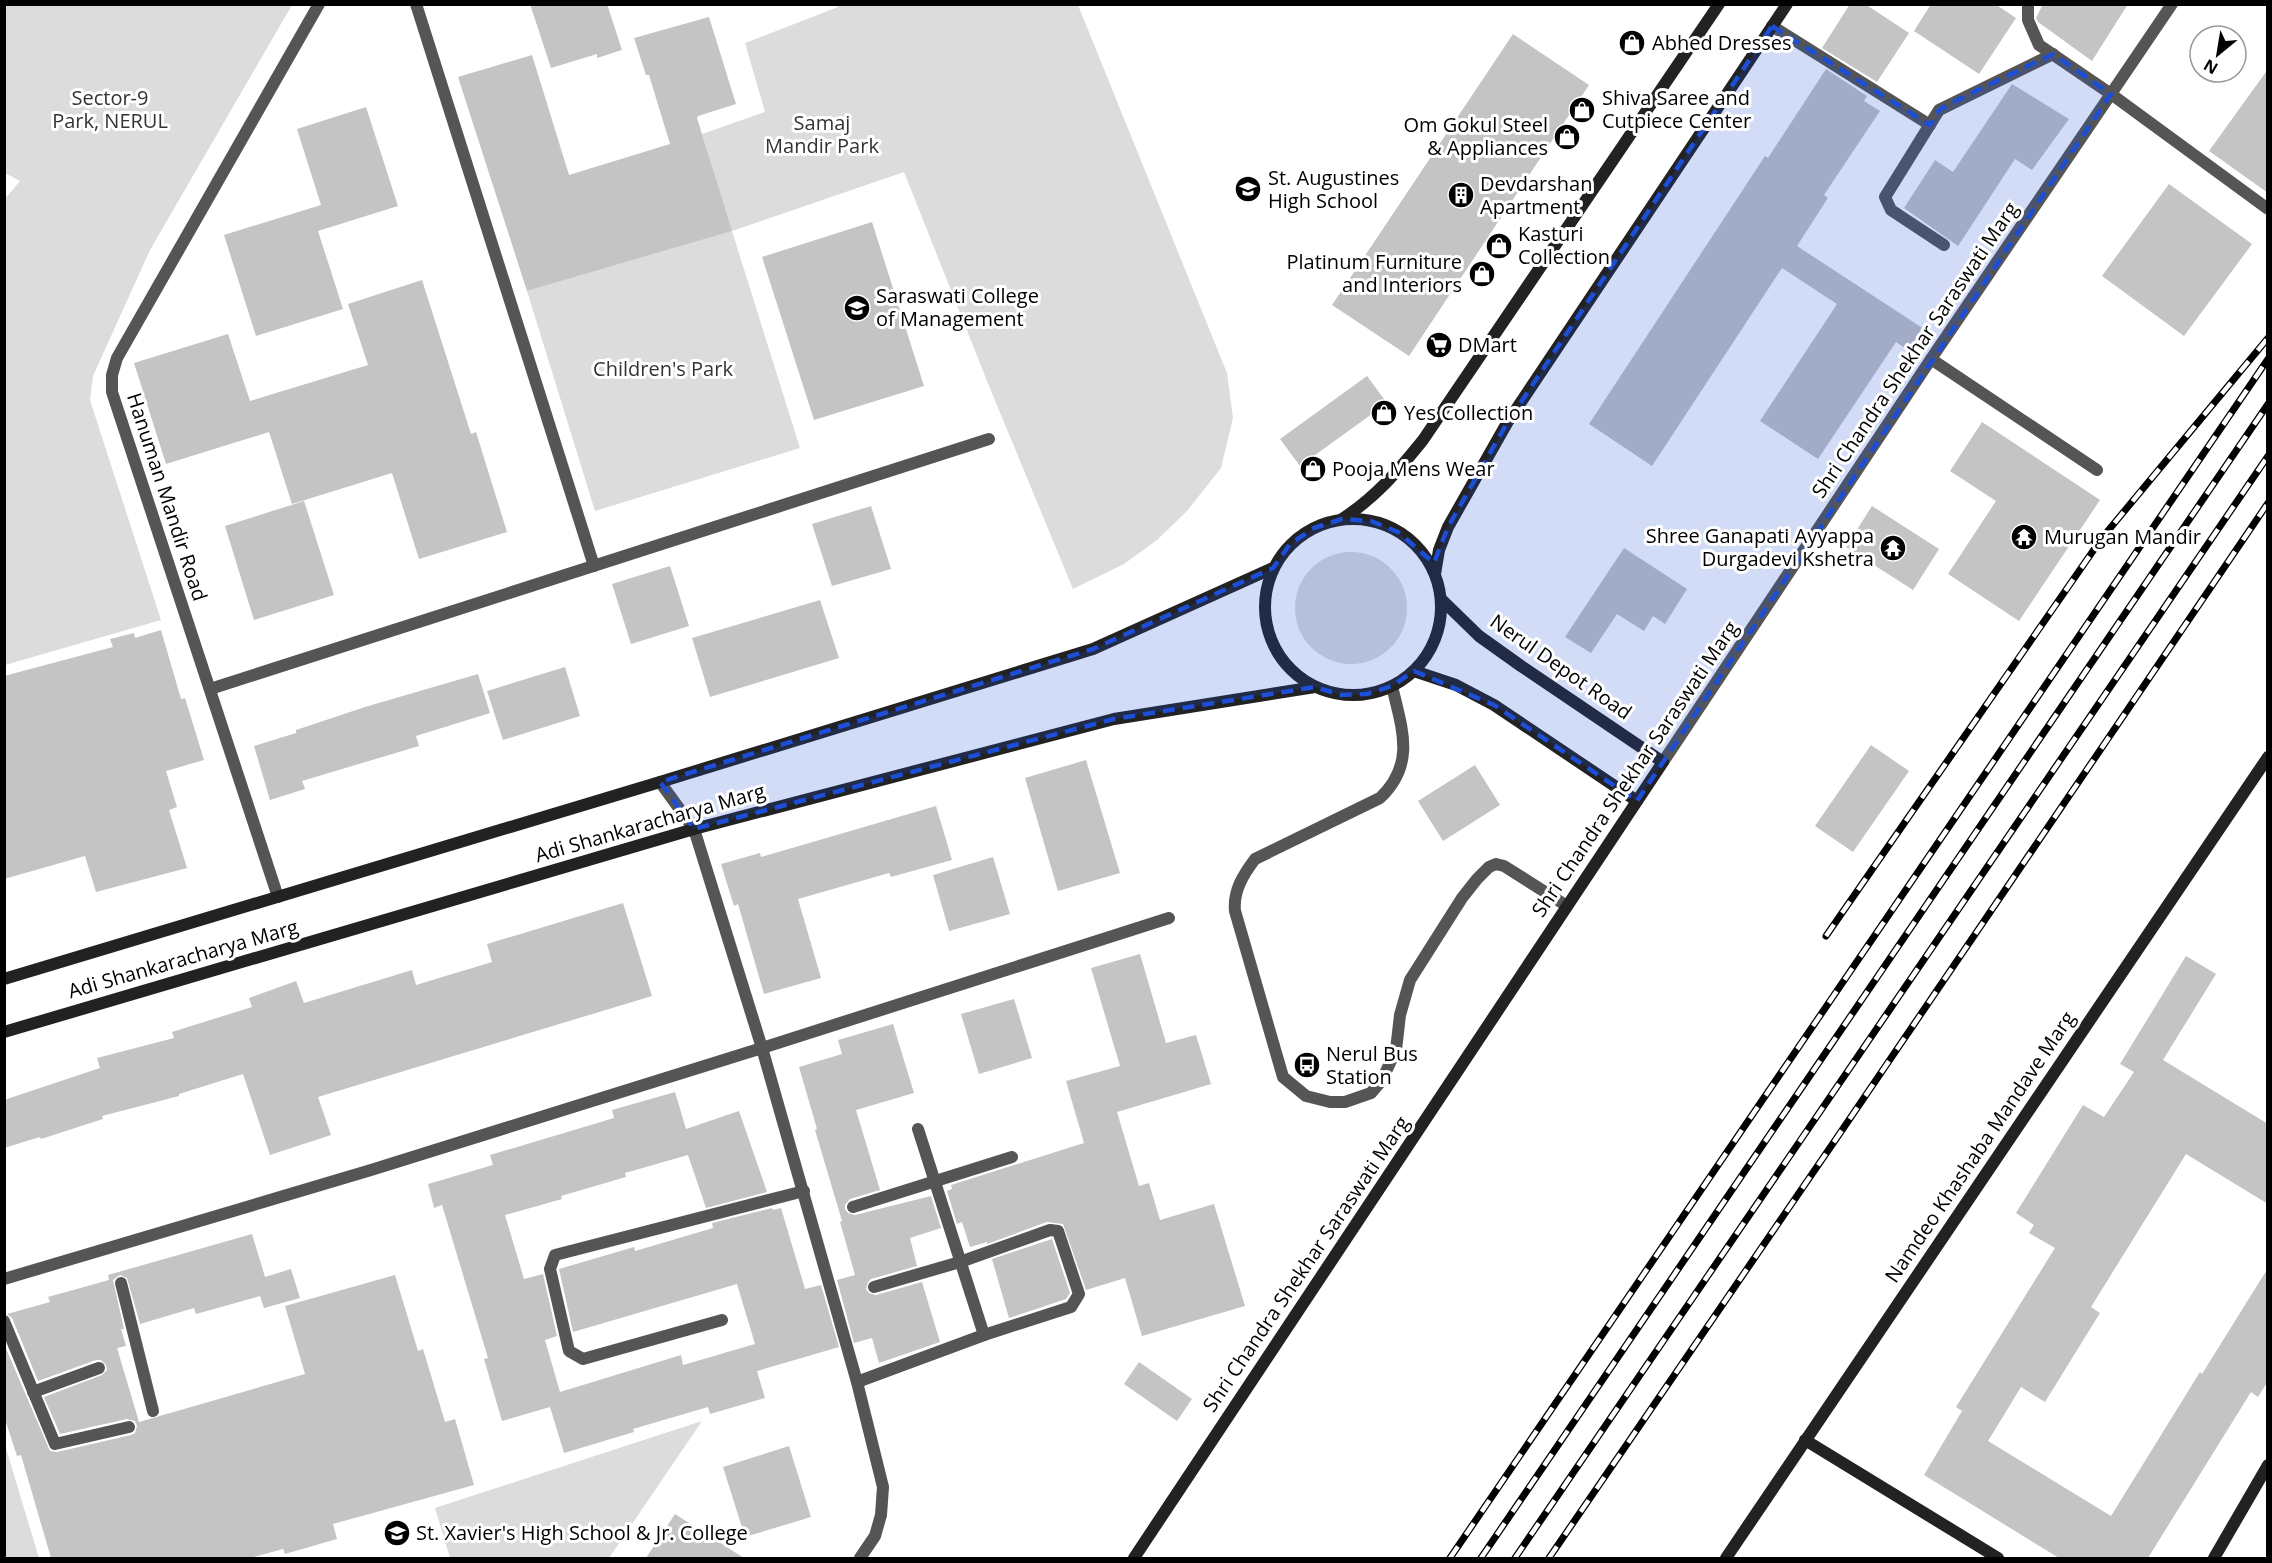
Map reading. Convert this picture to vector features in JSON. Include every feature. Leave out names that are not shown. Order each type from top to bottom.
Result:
[{"type":"main road","points":[[1342,519],[1371,521],[1398,532],[1421,552],[1435,574],[1441,599],[1439,626],[1430,650],[1414,671],[1392,686],[1367,694],[1341,695],[1315,687],[1294,673],[1276,650],[1266,624],[1265,595],[1273,567],[1290,544],[1314,528],[1342,519],[1363,505],[1386,485],[1423,440],[1458,392],[1719,4]]},
{"type":"main road","points":[[1435,574],[1439,550],[1448,527],[1507,423],[1787,4]]},
{"type":"main road","name":"Adi Shankaracharya Marg","points":[[4,979],[1093,649],[1273,567]]},
{"type":"main road","name":"Nerul Depot Road","points":[[1441,599],[1479,636],[1663,762]]},
{"type":"main road","points":[[1414,671],[1455,685],[1494,705],[1637,801]]},
{"type":"main road","name":"Adi Shankaracharya Marg","points":[[4,1032],[694,829],[1114,719],[1315,687]]},
{"type":"main road","name":"Namdeo Khashaba Mandave Marg","points":[[1726,1558],[2268,757]]},
{"type":"main road","name":"Shri Chandra Shekhar Saraswati Marg","points":[[1134,1558],[1663,762]]},
{"type":"main road","points":[[1805,1440],[1998,1558]]},
{"type":"main road","points":[[2214,1558],[2268,1465]]},
{"type":"street","name":"Hanuman Mandir Road","points":[[278,897],[112,392],[112,375],[117,358],[319,4]]},
{"type":"street","points":[[416,4],[594,566]]},
{"type":"street","points":[[2028,4],[2028,20],[2039,45],[2111,94],[2268,209]]},
{"type":"street","name":"Shri Chandra Shekhar Saraswati Marg","points":[[1663,762],[1931,359],[2172,4]]},
{"type":"street","points":[[1772,26],[1930,125]]},
{"type":"street","points":[[1944,245],[1891,210],[1885,197],[1940,110],[2053,54]]},
{"type":"street","points":[[1931,359],[2097,470]]},
{"type":"street","points":[[210,689],[989,439]]},
{"type":"street","points":[[1392,686],[1403,731],[1405,750],[1393,786],[1380,798],[1255,859],[1247,870],[1234,898],[1235,911],[1283,1077],[1306,1096],[1330,1102],[1346,1102],[1371,1093],[1382,1080],[1396,1050],[1400,1015],[1410,980],[1462,898],[1489,867],[1496,864],[1504,866],[1567,906]]},
{"type":"street","points":[[660,782],[694,829],[762,1048],[857,1382],[883,1487],[882,1515],[875,1536],[860,1558]]},
{"type":"street","points":[[4,1279],[371,1170],[1169,918]]},
{"type":"street","points":[[918,1129],[984,1335]]},
{"type":"street","points":[[853,1207],[1012,1157]]},
{"type":"street","points":[[722,1320],[583,1359],[569,1351],[550,1269],[555,1255],[804,1191]]},
{"type":"street","points":[[857,1382],[1071,1306],[1079,1294],[1058,1231],[1050,1230],[960,1262],[874,1287]]},
{"type":"street","points":[[121,1283],[153,1412]]},
{"type":"street","points":[[4,1321],[54,1444],[129,1427]]},
{"type":"street","points":[[33,1392],[99,1368]]},
{"type":"highlighted area","points":[[1772,26],[1930,125],[1939,110],[2053,54],[2111,94],[1637,801],[1494,705],[1414,671],[1392,686],[1367,694],[1341,695],[1315,687],[1114,719],[694,829],[660,782],[1093,649],[1273,568],[1290,544],[1314,528],[1342,519],[1371,521],[1398,532],[1434,563],[1448,527],[1507,423]]},
{"type":"green space","name":"Sector-9 Park, NERUL","points":[[5,4],[292,5],[150,250],[93,376],[90,400],[161,620],[5,665],[4,200],[20,181],[5,173]]},
{"type":"green space","points":[[837,5],[1078,5],[1227,373],[1233,418],[1221,468],[1187,511],[1157,540],[1124,564],[1073,589],[904,172],[732,231],[800,448],[595,511],[527,291],[731,231],[702,134],[765,112],[745,43],[838,7]]},
{"type":"green space","points":[[1351,552],[1373,556],[1391,568],[1403,586],[1407,608],[1403,630],[1391,648],[1373,660],[1351,664],[1329,660],[1311,648],[1299,630],[1295,608],[1299,586],[1311,568],[1329,556]]},
{"type":"green space","points":[[702,1421],[609,1558],[450,1558],[435,1508]]},
{"type":"green space","points":[[5,1445],[39,1558],[5,1558]]},
{"type":"building","points":[[530,4],[607,4],[622,50],[597,58],[597,54],[551,68]]},
{"type":"building","points":[[1850,4],[1865,4],[1909,33],[1877,82],[1822,48]]},
{"type":"building","points":[[1931,4],[1995,4],[2016,18],[1979,74],[1914,31]]},
{"type":"building","points":[[2043,4],[2128,4],[2092,61],[2038,22],[2036,18]]},
{"type":"building","points":[[709,17],[736,104],[697,118],[732,231],[527,291],[458,77],[532,55],[569,175],[670,144],[649,75],[646,75],[634,38]]},
{"type":"building","name":"Devdarshan Apartment","points":[[1513,34],[1589,85],[1409,356],[1332,305]]},
{"type":"building","points":[[1826,69],[1867,96],[1864,101],[1880,111],[1824,195],[1828,198],[1797,246],[1924,329],[1909,351],[1896,342],[1818,459],[1760,421],[1837,304],[1782,268],[1652,466],[1589,424],[1765,156],[1768,158]]},
{"type":"building","points":[[2268,69],[2268,193],[2209,151]]},
{"type":"building","points":[[2012,84],[2069,119],[2032,170],[2015,159],[1958,246],[1904,208],[1935,160],[1953,172]]},
{"type":"building","points":[[366,107],[398,206],[318,231],[343,309],[256,336],[224,235],[321,205],[297,129]]},
{"type":"building","points":[[2169,184],[2252,244],[2184,336],[2102,276]]},
{"type":"building","points":[[872,222],[924,386],[814,420],[762,257]]},
{"type":"building","points":[[422,280],[471,434],[476,432],[507,532],[419,559],[392,473],[292,504],[269,432],[166,464],[134,363],[228,334],[250,401],[368,365],[348,304]]},
{"type":"building","points":[[1367,376],[1387,403],[1300,466],[1280,439]]},
{"type":"building","name":"Murugan Mandir","points":[[1982,422],[2100,500],[2019,621],[1948,574],[1996,501],[1950,471]]},
{"type":"building","points":[[304,501],[334,595],[254,620],[225,526]]},
{"type":"building","points":[[871,506],[891,569],[832,586],[812,524]]},
{"type":"building","name":"Shree Ganapati Ayyappa Durgadevi Kshetra","points":[[1872,506],[1939,549],[1913,590],[1846,547]]},
{"type":"building","points":[[1624,548],[1687,589],[1665,624],[1653,616],[1644,631],[1617,614],[1591,653],[1565,637]]},
{"type":"building","points":[[670,566],[689,626],[631,644],[612,584]]},
{"type":"building","points":[[820,600],[839,658],[710,697],[692,638]]},
{"type":"building","points":[[161,630],[181,699],[185,698],[204,760],[166,771],[177,807],[169,810],[187,868],[96,892],[85,856],[4,879],[4,676],[113,647],[110,639],[134,633],[135,638]]},
{"type":"building","points":[[565,667],[580,716],[503,740],[487,691]]},
{"type":"building","points":[[478,674],[490,713],[416,736],[419,746],[302,781],[305,789],[270,800],[254,746],[365,707]]},
{"type":"building","points":[[1871,745],[1909,771],[1853,852],[1815,826]]},
{"type":"building","points":[[1086,760],[1120,873],[1058,891],[1025,778]]},
{"type":"building","points":[[1475,765],[1500,805],[1443,841],[1418,801]]},
{"type":"building","points":[[936,806],[952,860],[891,877],[889,873],[798,899],[821,978],[764,994],[738,904],[734,906],[721,864],[760,853],[761,857]]},
{"type":"building","points":[[993,857],[1010,914],[949,931],[933,875]]},
{"type":"building","points":[[623,903],[652,996],[318,1097],[331,1135],[270,1155],[243,1074],[179,1094],[179,1096],[102,1116],[103,1119],[41,1139],[40,1137],[4,1148],[4,1100],[100,1068],[97,1058],[174,1038],[172,1032],[252,1007],[249,998],[296,981],[304,1003],[412,970],[416,985],[492,962],[487,944]]},
{"type":"building","points":[[1140,954],[1166,1043],[1196,1035],[1211,1084],[1117,1112],[1139,1186],[1149,1183],[1160,1220],[1214,1204],[1245,1306],[1142,1336],[1125,1278],[1086,1290],[1063,1224],[1047,1222],[987,1244],[987,1242],[970,1247],[962,1222],[957,1224],[947,1191],[952,1189],[951,1185],[1084,1143],[1066,1081],[1120,1066],[1091,968]]},
{"type":"building","points":[[2186,956],[2216,974],[2163,1060],[2268,1124],[2268,1204],[2186,1154],[2091,1307],[2100,1313],[2045,1402],[2021,1387],[1988,1441],[2111,1516],[2200,1372],[2202,1374],[2268,1268],[2268,1381],[2258,1397],[2251,1392],[2148,1558],[2059,1558],[1924,1475],[1962,1411],[1956,1407],[2055,1248],[2029,1233],[2034,1225],[2016,1213],[2083,1105],[2104,1117],[2134,1072],[2120,1064]]},
{"type":"building","points":[[1014,999],[1032,1058],[979,1074],[961,1014]]},
{"type":"building","points":[[893,1024],[914,1093],[856,1110],[880,1190],[850,1199],[845,1209],[848,1213],[855,1215],[931,1196],[941,1228],[910,1238],[917,1266],[871,1279],[866,1289],[869,1293],[876,1295],[922,1282],[940,1342],[879,1363],[872,1338],[854,1343],[837,1280],[855,1275],[799,1067],[842,1054],[838,1040]]},
{"type":"building","points":[[675,1092],[686,1129],[739,1111],[767,1192],[706,1208],[688,1155],[625,1173],[626,1177],[561,1196],[562,1199],[505,1215],[524,1279],[543,1274],[557,1336],[545,1340],[560,1392],[681,1355],[683,1365],[755,1344],[737,1284],[573,1332],[559,1269],[634,1247],[635,1251],[713,1228],[712,1223],[772,1208],[773,1210],[781,1208],[805,1289],[821,1285],[839,1347],[757,1371],[765,1398],[710,1414],[708,1407],[633,1429],[634,1432],[564,1453],[550,1407],[502,1421],[484,1359],[488,1358],[442,1205],[434,1208],[428,1184],[493,1165],[490,1155],[614,1118],[612,1110]]},
{"type":"building","points":[[252,1234],[265,1277],[291,1269],[300,1298],[264,1308],[260,1296],[196,1314],[194,1308],[140,1324],[127,1278],[120,1275],[113,1280],[126,1346],[117,1348],[139,1422],[305,1374],[285,1306],[395,1275],[418,1351],[423,1349],[445,1422],[455,1419],[474,1485],[333,1524],[337,1539],[285,1554],[283,1549],[250,1558],[51,1558],[21,1455],[17,1456],[4,1416],[4,1344],[50,1451],[57,1452],[131,1435],[135,1433],[137,1426],[135,1421],[127,1419],[60,1434],[44,1397],[102,1375],[107,1370],[106,1365],[101,1360],[96,1360],[38,1381],[12,1318],[7,1314],[50,1302],[48,1297],[109,1280],[108,1275]]},
{"type":"building","points":[[1052,1239],[1070,1293],[1066,1299],[1009,1318],[992,1259]]},
{"type":"building","points":[[1139,1362],[1192,1399],[1177,1421],[1124,1384]]},
{"type":"building","points":[[789,1446],[811,1517],[745,1537],[723,1467]]},
{"type":"building","points":[[675,1514],[744,1558],[646,1558]]},
{"type":"railway","points":[[1826,936],[2102,538],[2268,338]]},
{"type":"railway","points":[[1450,1558],[2268,359]]},
{"type":"railway","points":[[1481,1558],[2268,404]]},
{"type":"railway","points":[[1515,1558],[2268,456]]},
{"type":"railway","points":[[1549,1558],[2268,503]]},
{"type":"place","name":"Abhed Dresses","points":[[1632,43]]},
{"type":"place","name":"Shiva Saree and Cutpiece Center","points":[[1582,110]]},
{"type":"place","name":"Om Gokul Steel & Appliances","points":[[1567,137]]},
{"type":"place","name":"St. Augustines High School","points":[[1248,189]]},
{"type":"place","name":"Devdarshan Apartment","points":[[1461,195]]},
{"type":"place","name":"Kasturi Collection","points":[[1499,246]]},
{"type":"place","name":"Platinum Furniture and Interiors","points":[[1482,274]]},
{"type":"place","name":"Saraswati College of Management","points":[[857,308]]},
{"type":"place","name":"DMart","points":[[1439,345]]},
{"type":"place","name":"Yes Collection","points":[[1384,413]]},
{"type":"place","name":"Pooja Mens Wear","points":[[1313,469]]},
{"type":"place","name":"Murugan Mandir","points":[[2024,537]]},
{"type":"place","name":"Shree Ganapati Ayyappa Durgadevi Kshetra","points":[[1893,548]]},
{"type":"place","name":"Nerul Bus Station","points":[[1307,1065]]},
{"type":"place","name":"St. Xavier's High School & Jr. College","points":[[397,1533]]},
{"type":"park label","name":"Samaj Mandir Park","points":[[822,134]]},
{"type":"park label","name":"Children's Park","points":[[663,369]]}]
